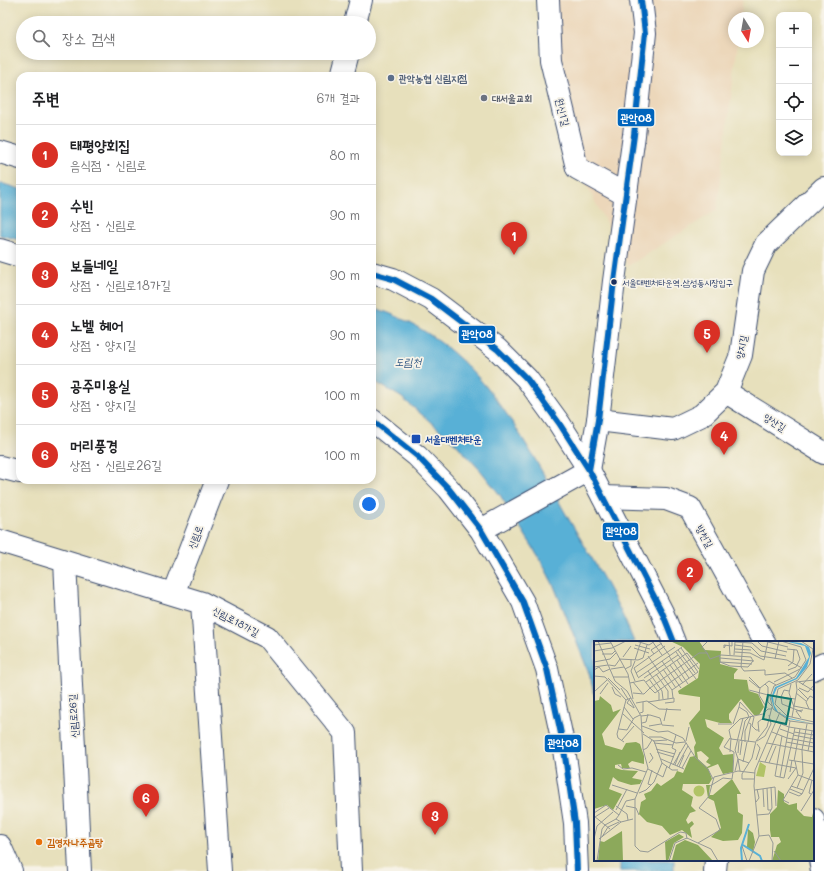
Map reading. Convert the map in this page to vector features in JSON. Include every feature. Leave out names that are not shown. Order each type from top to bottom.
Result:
[{"type":"street","points":[[346,16],[349,0]]},
{"type":"street","points":[[357,16],[361,0]]},
{"type":"street","name":"원신1길","points":[[548,0],[551,60],[577,168],[626,195]]},
{"type":"street","points":[[589,470],[598,420],[614,281],[634,135],[645,33],[641,0]]},
{"type":"street","points":[[332,72],[334,60]]},
{"type":"street","points":[[343,72],[346,60]]},
{"type":"street","points":[[0,152],[16,157]]},
{"type":"street","name":"양지길","points":[[598,420],[673,429],[702,415],[726,392],[741,355],[753,271],[766,244],[824,188]]},
{"type":"street","points":[[0,250],[16,255]]},
{"type":"street","points":[[376,273],[393,279],[431,299],[497,349],[527,380],[559,423],[589,470],[662,612],[674,641]]},
{"type":"street","name":"양산길","points":[[726,392],[824,453]]},
{"type":"street","points":[[376,423],[417,456],[444,484],[481,530],[523,602],[547,670],[563,743],[575,823],[577,871]]},
{"type":"street","points":[[0,468],[16,471]]},
{"type":"street","points":[[481,530],[589,470]]},
{"type":"street","name":"신림로","points":[[173,594],[215,484]]},
{"type":"street","name":"방천길","points":[[603,497],[666,499],[690,508],[763,641]]},
{"type":"street","name":"신림로18가길","points":[[0,541],[202,603],[268,637],[345,733],[351,871]]},
{"type":"street","name":"신림로26길","points":[[65,561],[80,871]]},
{"type":"street","points":[[202,603],[220,871]]},
{"type":"street","points":[[814,669],[824,664]]},
{"type":"street","points":[[814,823],[822,858]]},
{"type":"street","points":[[0,846],[11,871]]},
{"type":"street","points":[[715,871],[716,861]]},
{"type":"shaded area","points":[[548,0],[743,0],[742,12],[728,12],[728,48],[737,48],[717,210],[628,266],[586,184]]},
{"type":"water","points":[[0,183],[16,188],[16,239],[0,235]]},
{"type":"water","name":"도림천","points":[[376,309],[408,322],[439,341],[466,365],[490,391],[511,420],[530,451],[594,562],[612,594],[634,641],[594,641],[594,693],[589,673],[554,586],[539,557],[500,495],[481,471],[456,444],[401,397],[376,382]]},
{"type":"water","points":[[620,861],[674,861],[674,871],[620,871]]},
{"type":"transit line","name":"관악08","points":[[589,470],[598,420],[614,281],[634,135],[645,33],[641,0]]},
{"type":"transit line","name":"관악08","points":[[376,274],[393,279],[431,299],[497,349],[527,379],[559,423],[589,470],[662,612],[674,641]]},
{"type":"transit line","name":"관악08","points":[[376,423],[417,456],[449,489],[481,530],[523,602],[547,669],[563,743],[575,823],[577,871]]},
{"type":"place","name":"관악농협 신림지점","points":[[391,78]]},
{"type":"place","name":"대서울교회","points":[[484,98]]},
{"type":"place","name":"태평양회집","points":[[514,255]]},
{"type":"place","name":"서울대벤처타운역.삼성동시장입구","points":[[614,282]]},
{"type":"place","name":"공주미용실","points":[[707,353]]},
{"type":"place","name":"서울대벤처타운","points":[[416,439]]},
{"type":"place","name":"노벨 헤어","points":[[724,455]]},
{"type":"place","name":"수빈","points":[[690,591]]},
{"type":"place","name":"머리풍경","points":[[146,817]]},
{"type":"place","name":"보들네일","points":[[435,835]]},
{"type":"place","name":"김영자나주곰탕","points":[[39,842]]}]
